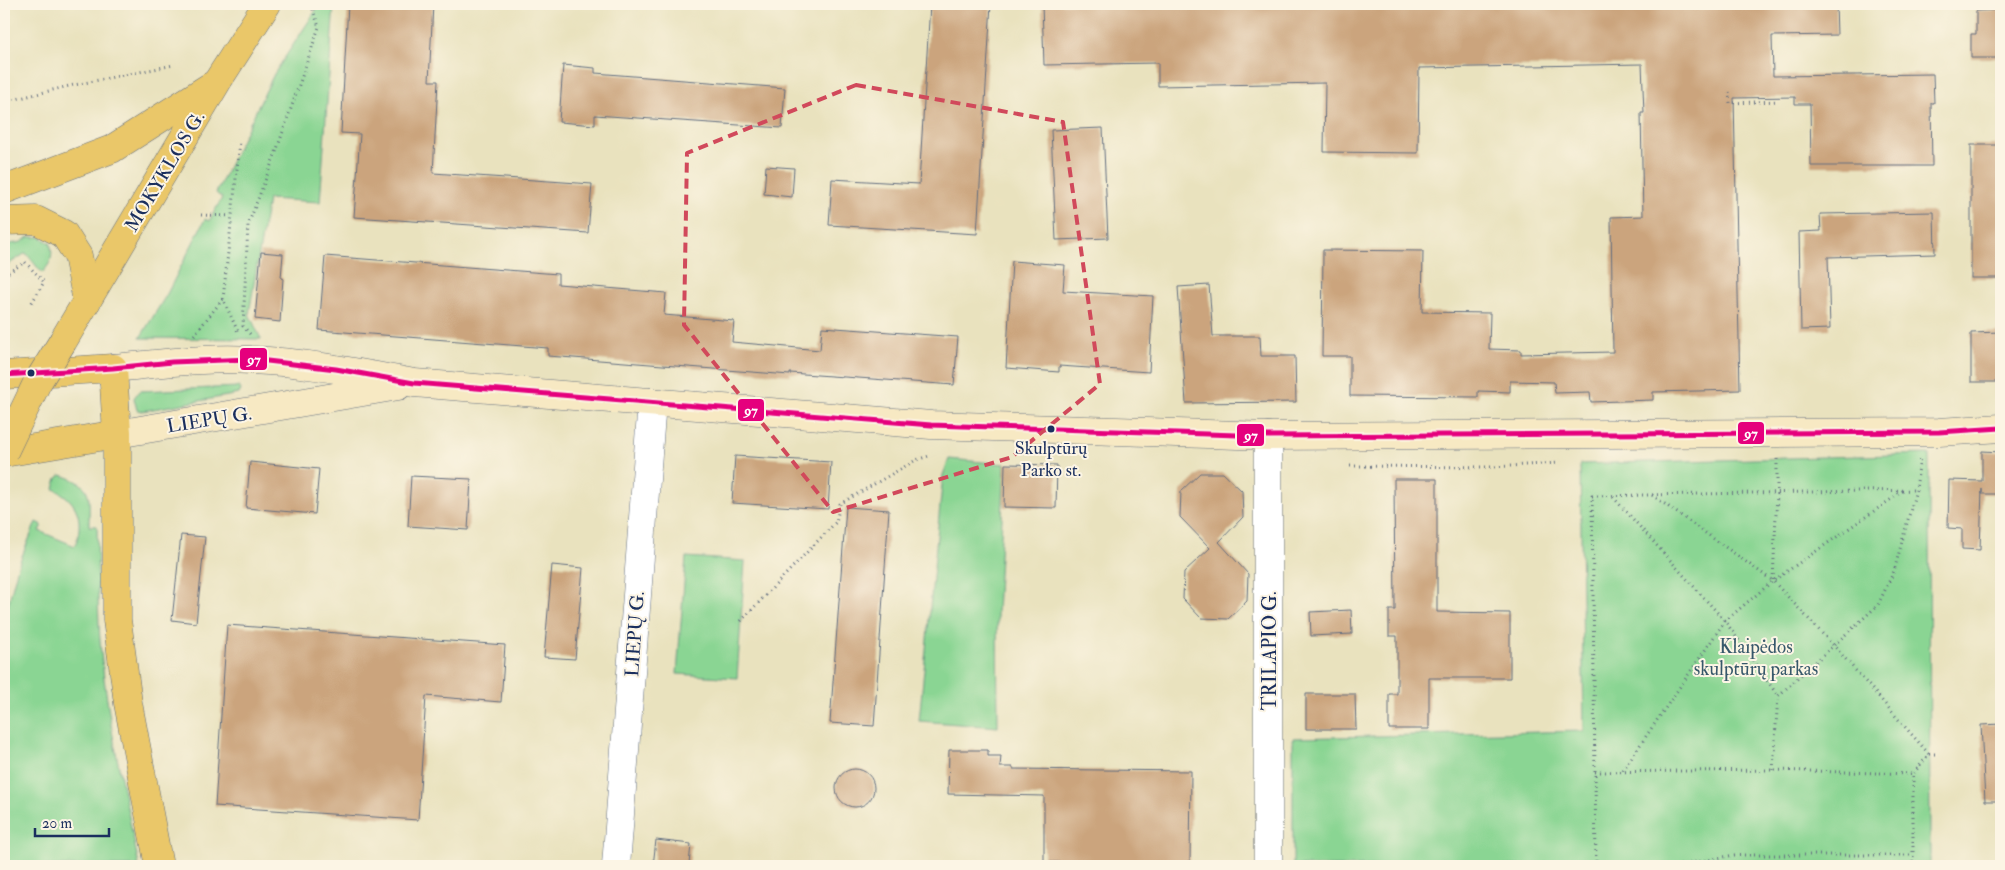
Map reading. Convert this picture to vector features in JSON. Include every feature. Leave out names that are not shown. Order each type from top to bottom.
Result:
[{"type":"main road","name":"MOKYKLOS G.","points":[[4,453],[37,383],[217,82],[267,4]]},
{"type":"main road","points":[[4,190],[112,149],[217,82]]},
{"type":"main road","points":[[4,221],[36,220],[64,234],[78,256],[87,301]]},
{"type":"main road","name":"LIEPŲ G.","points":[[4,375],[172,362],[261,361],[336,369],[414,383],[931,425],[1268,436],[1924,432],[2001,428]]},
{"type":"main road","points":[[113,368],[118,434],[117,620],[128,703],[159,866]]},
{"type":"main road","name":"LIEPŲ G.","points":[[4,453],[414,383]]},
{"type":"street","name":"LIEPŲ G.","points":[[616,866],[652,402]]},
{"type":"street","name":"TRILAPIO G.","points":[[1268,436],[1268,866]]},
{"type":"path","points":[[261,361],[243,326],[248,225],[276,152],[319,27],[311,4]]},
{"type":"path","points":[[4,102],[69,86],[174,65]]},
{"type":"path","points":[[1729,92],[1730,103],[1778,102]]},
{"type":"path","points":[[172,362],[223,299],[240,141]]},
{"type":"path","points":[[200,215],[231,216]]},
{"type":"path","points":[[4,275],[25,262],[44,282],[31,304]]},
{"type":"path","points":[[223,299],[261,361]]},
{"type":"path","points":[[1778,696],[1878,605],[1894,571],[1916,490],[1924,432]]},
{"type":"path","points":[[1773,581],[1777,493],[1776,433]]},
{"type":"path","points":[[740,621],[836,522],[840,504],[916,460],[929,456]]},
{"type":"path","points":[[1623,770],[1725,621],[1773,581],[1904,490]]},
{"type":"path","points":[[1596,866],[1592,496],[1916,490]]},
{"type":"path","points":[[1651,495],[1773,581],[1834,646],[1929,754],[1939,754]]},
{"type":"path","points":[[1612,496],[1725,621],[1778,696],[1773,770]]},
{"type":"path","points":[[1913,866],[1914,774],[1929,754]]},
{"type":"path","points":[[1595,772],[1623,770],[1773,770],[1914,774]]},
{"type":"path","points":[[1675,866],[1734,855],[1914,855]]},
{"type":"highlighted area","points":[[856,85],[1063,122],[1100,384],[1012,457],[833,512],[684,325],[687,153]]},
{"type":"green space","points":[[320,4],[334,4],[320,202],[268,199],[249,314],[261,339],[140,338],[167,294],[205,219],[209,221],[222,198],[216,193],[274,74]]},
{"type":"green space","points":[[28,237],[40,237],[50,243],[51,260],[42,273],[26,253],[4,267],[4,245],[22,242]]},
{"type":"green space","points":[[239,387],[241,390],[239,394],[142,411],[137,410],[134,398],[139,391]]},
{"type":"green space","name":"Klaipėdos skulptūrų parkas","points":[[1929,454],[1930,866],[1293,866],[1293,738],[1584,731],[1580,464]]},
{"type":"green space","points":[[949,459],[1005,464],[997,612],[998,727],[919,721],[943,475]]},
{"type":"green space","points":[[61,475],[72,479],[84,487],[89,499],[89,526],[97,526],[99,620],[104,679],[117,759],[139,866],[4,866],[4,621],[18,566],[36,522],[42,525],[39,531],[75,546],[79,528],[77,513],[69,499],[54,489],[57,478]]},
{"type":"green space","points":[[686,557],[745,561],[737,678],[677,674]]},
{"type":"building","points":[[348,4],[433,4],[429,81],[438,81],[433,173],[592,184],[588,233],[354,217],[360,134],[341,133]]},
{"type":"building","points":[[930,4],[991,4],[977,234],[829,225],[832,179],[919,184]]},
{"type":"building","points":[[1042,4],[1836,4],[1837,35],[1772,36],[1773,76],[1933,74],[1934,103],[1931,103],[1932,166],[1811,166],[1810,104],[1795,104],[1795,97],[1734,98],[1740,390],[1653,392],[1653,400],[1591,402],[1590,392],[1555,393],[1554,382],[1510,381],[1510,392],[1478,391],[1478,397],[1350,396],[1350,356],[1322,356],[1323,250],[1423,251],[1422,312],[1490,313],[1489,349],[1521,350],[1521,354],[1613,352],[1611,217],[1643,216],[1641,113],[1644,113],[1642,64],[1419,68],[1418,153],[1324,152],[1325,83],[1158,86],[1158,63],[1044,65]]},
{"type":"building","points":[[2001,10],[2001,58],[1971,58],[1971,34],[1976,34],[1976,11]]},
{"type":"building","points":[[563,65],[595,68],[595,73],[785,88],[782,128],[595,115],[595,125],[559,122]]},
{"type":"building","points":[[1103,128],[1108,238],[1056,240],[1051,130]]},
{"type":"building","points":[[1971,145],[2001,145],[2001,278],[1971,278]]},
{"type":"building","points":[[766,166],[794,168],[792,197],[764,194]]},
{"type":"building","points":[[1934,212],[1935,254],[1828,257],[1830,329],[1801,330],[1799,232],[1821,231],[1820,214]]},
{"type":"building","points":[[261,252],[283,254],[280,322],[255,319]]},
{"type":"building","points":[[325,256],[558,274],[558,284],[666,293],[664,315],[734,321],[732,342],[820,350],[822,327],[958,337],[954,385],[790,373],[790,375],[548,356],[548,348],[319,330]]},
{"type":"building","points":[[1012,261],[1065,265],[1063,291],[1153,296],[1149,372],[1059,366],[1059,372],[1006,368]]},
{"type":"building","points":[[1209,285],[1213,336],[1260,336],[1261,356],[1295,356],[1296,402],[1186,403],[1178,287]]},
{"type":"building","points":[[2001,332],[2001,382],[1971,382],[1971,333]]},
{"type":"building","points":[[1982,451],[2001,452],[2001,494],[1982,494],[1982,489],[1980,550],[1962,549],[1962,529],[1948,528],[1949,480],[1982,481]]},
{"type":"building","points":[[735,456],[831,462],[828,509],[732,503]]},
{"type":"building","points":[[250,462],[319,469],[315,514],[246,508]]},
{"type":"building","points":[[1005,464],[1057,465],[1056,508],[1004,507]]},
{"type":"building","points":[[1200,473],[1223,473],[1242,491],[1243,517],[1219,542],[1248,574],[1247,601],[1228,619],[1201,618],[1183,599],[1184,572],[1210,548],[1180,517],[1181,491]]},
{"type":"building","points":[[411,476],[471,479],[468,530],[408,526]]},
{"type":"building","points":[[1394,479],[1437,479],[1437,612],[1510,613],[1510,678],[1429,678],[1429,729],[1389,729],[1389,694],[1397,694],[1397,636],[1389,636],[1389,610],[1395,610]]},
{"type":"building","points":[[846,507],[889,510],[874,726],[830,723]]},
{"type":"building","points":[[181,535],[205,537],[196,623],[172,620]]},
{"type":"building","points":[[552,565],[583,568],[575,659],[544,657]]},
{"type":"building","points":[[1351,610],[1352,634],[1311,636],[1310,612]]},
{"type":"building","points":[[227,625],[505,645],[501,702],[426,696],[418,820],[215,806]]},
{"type":"building","points":[[1306,694],[1355,694],[1356,729],[1306,729]]},
{"type":"building","points":[[2001,724],[2001,801],[1985,801],[1981,725]]},
{"type":"building","points":[[949,750],[988,750],[988,756],[1001,756],[1000,767],[1013,767],[1013,769],[1191,771],[1190,863],[1044,862],[1044,796],[948,794]]},
{"type":"building","points":[[855,769],[869,774],[874,788],[869,802],[855,807],[841,802],[836,788],[841,774]]},
{"type":"building","points":[[656,840],[691,844],[689,865],[679,863],[678,866],[653,866]]},
{"type":"transit line","name":"97","points":[[4,375],[172,362],[250,359],[336,369],[414,383],[931,425],[1268,436],[1939,432],[2001,428]]},
{"type":"place","name":"Skulptūrų Parko st.","points":[[1051,429]]}]
